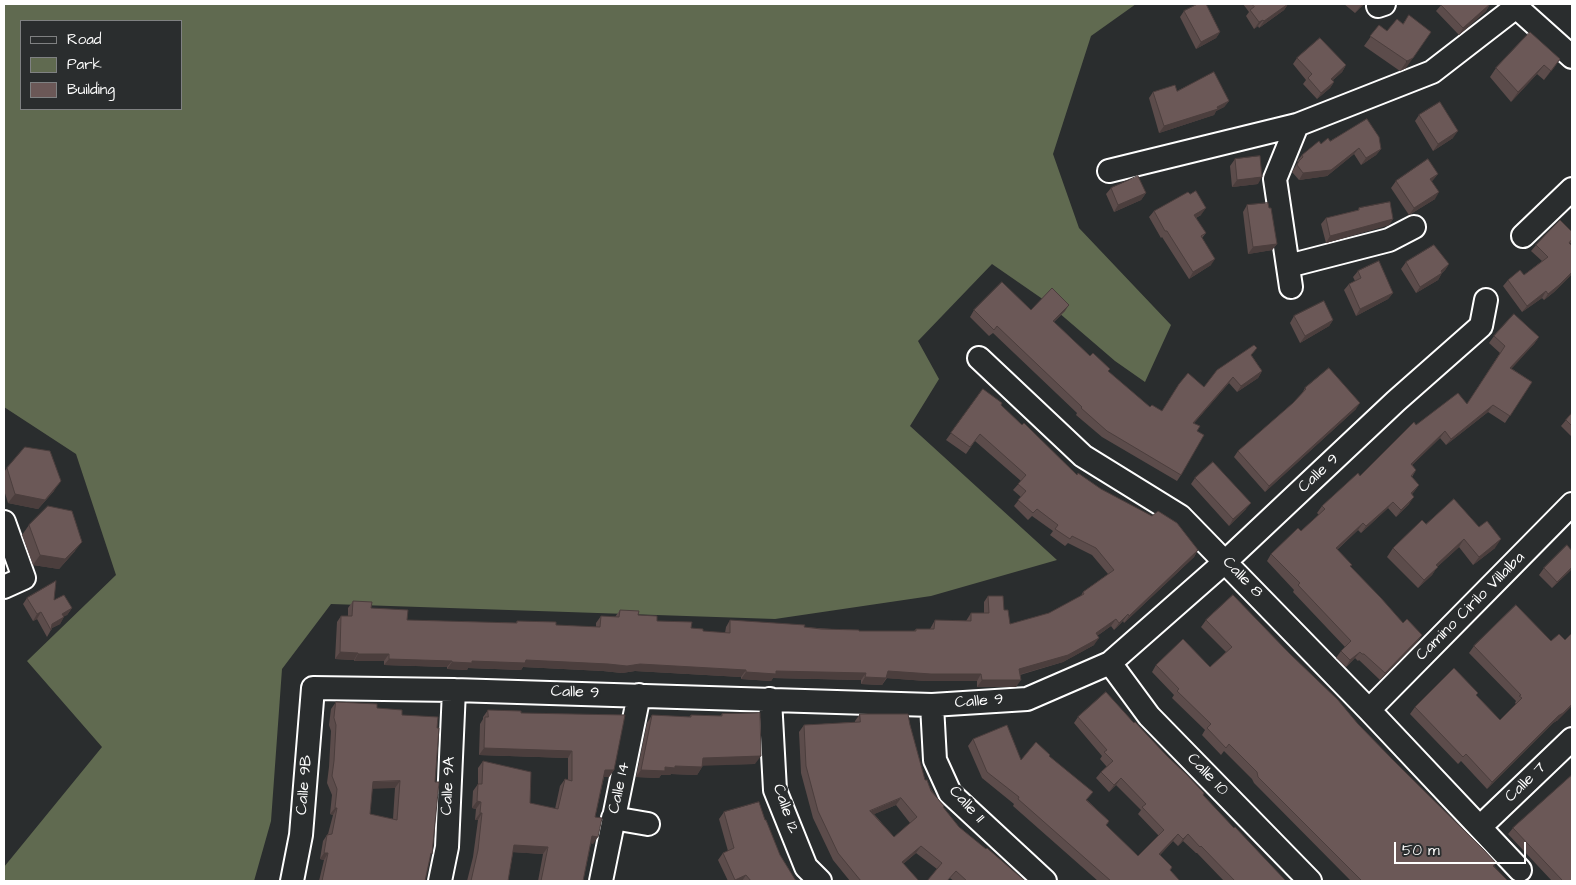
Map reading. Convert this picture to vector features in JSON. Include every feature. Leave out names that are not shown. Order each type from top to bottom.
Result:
[{"type":"street","points":[[1110,171],[1297,125],[1432,72],[1514,6],[1572,57]]},
{"type":"street","points":[[1297,125],[1275,178],[1289,277],[1389,240],[1414,227]]},
{"type":"street","points":[[1522,236],[1572,189]]},
{"type":"street","name":"Calle 9","points":[[313,688],[640,695],[932,705],[1027,699],[1110,663],[1226,561],[1396,401],[1481,326],[1486,300]]},
{"type":"street","name":"Calle 8","points":[[979,358],[1083,456],[1180,516],[1226,561],[1520,870]]},
{"type":"street","name":"Camino Cirilo Villalba","points":[[1369,710],[1572,504]]},
{"type":"street","points":[[4,522],[24,578],[4,587]]},
{"type":"street","name":"Calle 10","points":[[1110,663],[1149,716],[1310,881]]},
{"type":"street","name":"Calle 9B","points":[[292,881],[301,835],[313,688]]},
{"type":"street","name":"Calle 9A","points":[[440,881],[447,847],[454,690]]},
{"type":"street","name":"Calle 14","points":[[601,881],[640,695]]},
{"type":"street","name":"Calle 12","points":[[770,700],[775,790],[806,867],[820,881]]},
{"type":"street","name":"Calle 11","points":[[932,705],[935,760],[950,792],[1045,881]]},
{"type":"street","name":"Calle 7","points":[[1480,827],[1572,739]]},
{"type":"street","points":[[614,818],[648,824]]},
{"type":"green space","points":[[4,4],[1136,4],[1091,36],[1053,154],[1079,228],[1171,325],[1145,382],[1115,361],[1044,300],[992,264],[918,341],[939,379],[910,426],[1057,560],[931,596],[775,619],[331,604],[282,669],[271,821],[254,881],[4,881],[4,867],[102,747],[27,661],[116,575],[76,454],[4,407]]},
{"type":"building","points":[[1198,4],[1206,4],[1220,32],[1201,42],[1184,11]]},
{"type":"building","points":[[1252,4],[1288,4],[1264,21],[1259,22],[1250,10],[1254,7]]},
{"type":"building","points":[[1442,4],[1490,4],[1463,28]]},
{"type":"building","points":[[1409,15],[1431,32],[1413,58],[1407,61],[1370,36],[1379,25],[1387,31],[1397,19],[1403,24]]},
{"type":"building","points":[[1530,32],[1560,59],[1551,71],[1544,65],[1518,92],[1496,68]]},
{"type":"building","points":[[1320,38],[1346,65],[1331,79],[1334,82],[1321,93],[1308,78],[1312,74],[1297,58]]},
{"type":"building","points":[[1214,72],[1229,101],[1217,107],[1218,109],[1164,126],[1153,92],[1175,85],[1177,91]]},
{"type":"building","points":[[1440,102],[1458,131],[1438,144],[1419,115]]},
{"type":"building","points":[[1367,119],[1379,137],[1381,149],[1366,158],[1359,148],[1331,170],[1303,173],[1297,165],[1303,157],[1302,155],[1319,141],[1321,144],[1328,138],[1330,141]]},
{"type":"building","points":[[1260,156],[1262,177],[1237,180],[1235,159]]},
{"type":"building","points":[[1428,159],[1438,174],[1430,179],[1439,192],[1414,208],[1396,181]]},
{"type":"building","points":[[1138,176],[1146,193],[1118,205],[1111,188]]},
{"type":"building","points":[[1196,191],[1206,208],[1194,215],[1206,233],[1201,236],[1215,259],[1193,272],[1167,231],[1165,231],[1154,211],[1188,192],[1190,194]]},
{"type":"building","points":[[1390,202],[1393,219],[1330,236],[1326,218],[1359,210],[1359,208]]},
{"type":"building","points":[[1268,203],[1269,208],[1271,208],[1277,244],[1253,247],[1247,205]]},
{"type":"building","points":[[1560,220],[1572,232],[1572,239],[1569,243],[1572,246],[1572,272],[1548,294],[1546,291],[1527,306],[1508,280],[1520,270],[1524,275],[1548,257],[1536,245]]},
{"type":"building","points":[[1434,245],[1449,264],[1441,271],[1442,273],[1420,287],[1406,262]]},
{"type":"building","points":[[1379,261],[1393,293],[1360,309],[1349,284],[1361,278],[1358,271]]},
{"type":"building","points":[[1002,282],[1031,310],[1052,288],[1069,305],[1053,321],[1090,356],[1093,353],[1110,369],[1108,371],[1150,407],[1152,405],[1162,411],[1188,373],[1204,387],[1217,370],[1254,345],[1257,348],[1251,355],[1262,371],[1241,386],[1233,377],[1193,423],[1200,426],[1197,431],[1204,435],[1181,475],[1107,431],[997,326],[994,330],[974,310]]},
{"type":"building","points":[[1324,301],[1333,320],[1305,336],[1294,316]]},
{"type":"building","points":[[1514,314],[1539,337],[1510,368],[1532,382],[1510,416],[1493,405],[1451,439],[1445,431],[1411,464],[1416,470],[1411,476],[1419,485],[1411,493],[1414,497],[1401,510],[1393,502],[1366,526],[1363,523],[1336,548],[1352,565],[1350,566],[1403,623],[1407,619],[1422,635],[1385,673],[1360,652],[1350,660],[1341,651],[1351,641],[1298,585],[1300,583],[1271,554],[1298,528],[1301,531],[1325,509],[1322,506],[1358,473],[1360,476],[1414,422],[1416,425],[1458,393],[1467,404],[1505,346],[1494,336]]},
{"type":"building","points":[[1329,368],[1360,403],[1269,486],[1238,451],[1293,403],[1305,388]]},
{"type":"building","points":[[983,389],[1002,403],[1001,405],[1022,425],[1024,423],[1077,475],[1078,473],[1101,489],[1152,516],[1158,511],[1177,523],[1198,550],[1129,616],[1128,614],[1119,623],[1116,619],[1096,633],[1099,638],[1068,655],[1019,669],[1021,680],[982,680],[981,674],[931,674],[888,671],[886,678],[865,677],[866,673],[776,671],[776,674],[746,672],[746,670],[640,664],[627,666],[526,660],[525,663],[472,661],[472,663],[389,659],[389,654],[340,652],[341,616],[352,616],[353,601],[372,602],[371,608],[408,610],[407,620],[517,623],[517,621],[556,622],[556,625],[600,627],[601,616],[619,617],[620,610],[639,611],[638,615],[657,616],[657,621],[692,622],[691,628],[703,629],[703,631],[730,633],[730,620],[859,631],[916,631],[916,629],[934,629],[935,620],[971,621],[971,613],[989,613],[988,596],[1003,596],[1004,610],[1008,610],[1010,624],[1049,613],[1084,594],[1083,592],[1114,570],[1096,548],[1072,536],[1070,539],[1055,529],[1058,525],[1037,509],[1033,513],[1018,500],[1026,491],[1018,484],[1026,475],[980,434],[970,447],[951,433]]},
{"type":"building","points":[[1572,413],[1572,426],[1566,420]]},
{"type":"building","points":[[25,447],[50,451],[61,481],[45,500],[15,494],[7,468]]},
{"type":"building","points":[[1213,462],[1251,503],[1233,519],[1195,478]]},
{"type":"building","points":[[1454,499],[1479,527],[1487,521],[1501,539],[1479,557],[1464,539],[1436,565],[1438,567],[1424,580],[1393,548],[1422,520],[1426,524]]},
{"type":"building","points":[[48,506],[72,511],[82,542],[65,559],[40,555],[29,525]]},
{"type":"building","points":[[1567,545],[1572,551],[1572,567],[1557,582],[1544,568]]},
{"type":"building","points":[[56,581],[54,600],[64,595],[72,608],[62,614],[64,617],[52,624],[51,630],[41,612],[37,614],[27,598]]},
{"type":"building","points":[[1233,595],[1338,700],[1394,761],[1484,850],[1496,863],[1493,866],[1508,881],[1362,881],[1258,777],[1257,772],[1229,744],[1226,748],[1207,728],[1211,724],[1177,691],[1179,689],[1156,665],[1183,639],[1210,667],[1232,647],[1206,620]]},
{"type":"building","points":[[1516,605],[1551,641],[1559,634],[1565,640],[1572,633],[1572,704],[1492,782],[1466,754],[1463,757],[1415,707],[1454,668],[1500,720],[1522,698],[1474,646]]},
{"type":"building","points":[[1106,692],[1286,881],[1235,881],[1188,834],[1183,839],[1178,834],[1159,854],[1172,867],[1170,870],[1180,881],[1111,881],[1018,799],[1019,797],[987,772],[973,739],[1007,725],[1021,760],[1036,742],[1049,756],[1093,792],[1086,800],[1109,821],[1106,825],[1138,856],[1164,830],[1142,807],[1146,804],[1121,778],[1114,785],[1101,772],[1113,761],[1104,752],[1107,750],[1078,717]]},
{"type":"building","points":[[336,702],[377,704],[377,708],[402,710],[402,715],[438,717],[437,728],[439,728],[435,782],[439,782],[432,854],[425,881],[322,881],[328,853],[324,853],[327,835],[332,834],[337,808],[335,808],[337,789],[332,776],[336,725],[334,718]],"holes":[[[400,781],[397,820],[370,814],[373,782]]]},
{"type":"building","points":[[488,710],[521,711],[521,713],[625,715],[614,770],[605,770],[595,817],[602,818],[598,837],[592,836],[583,881],[541,881],[548,847],[514,845],[508,881],[471,881],[478,850],[482,813],[480,813],[481,802],[477,801],[478,784],[482,784],[483,761],[531,772],[530,803],[558,809],[565,779],[572,781],[572,751],[484,748],[485,717],[488,717]]},
{"type":"building","points":[[760,713],[761,756],[703,758],[702,767],[675,766],[675,768],[665,767],[665,771],[641,770],[652,715],[691,717],[691,715],[722,716],[722,714]]},
{"type":"building","points":[[860,714],[908,714],[925,780],[927,780],[931,791],[959,827],[1025,881],[967,881],[956,871],[947,881],[927,881],[942,863],[921,846],[902,862],[919,881],[861,881],[838,853],[818,811],[806,766],[804,725],[860,722]],"holes":[[[901,798],[917,817],[894,837],[870,811]]]},
{"type":"building","points":[[1572,775],[1572,881],[1560,881],[1562,880],[1513,828]]},
{"type":"building","points":[[759,802],[780,855],[796,881],[751,881],[746,875],[735,880],[723,853],[734,848],[724,812]]}]
